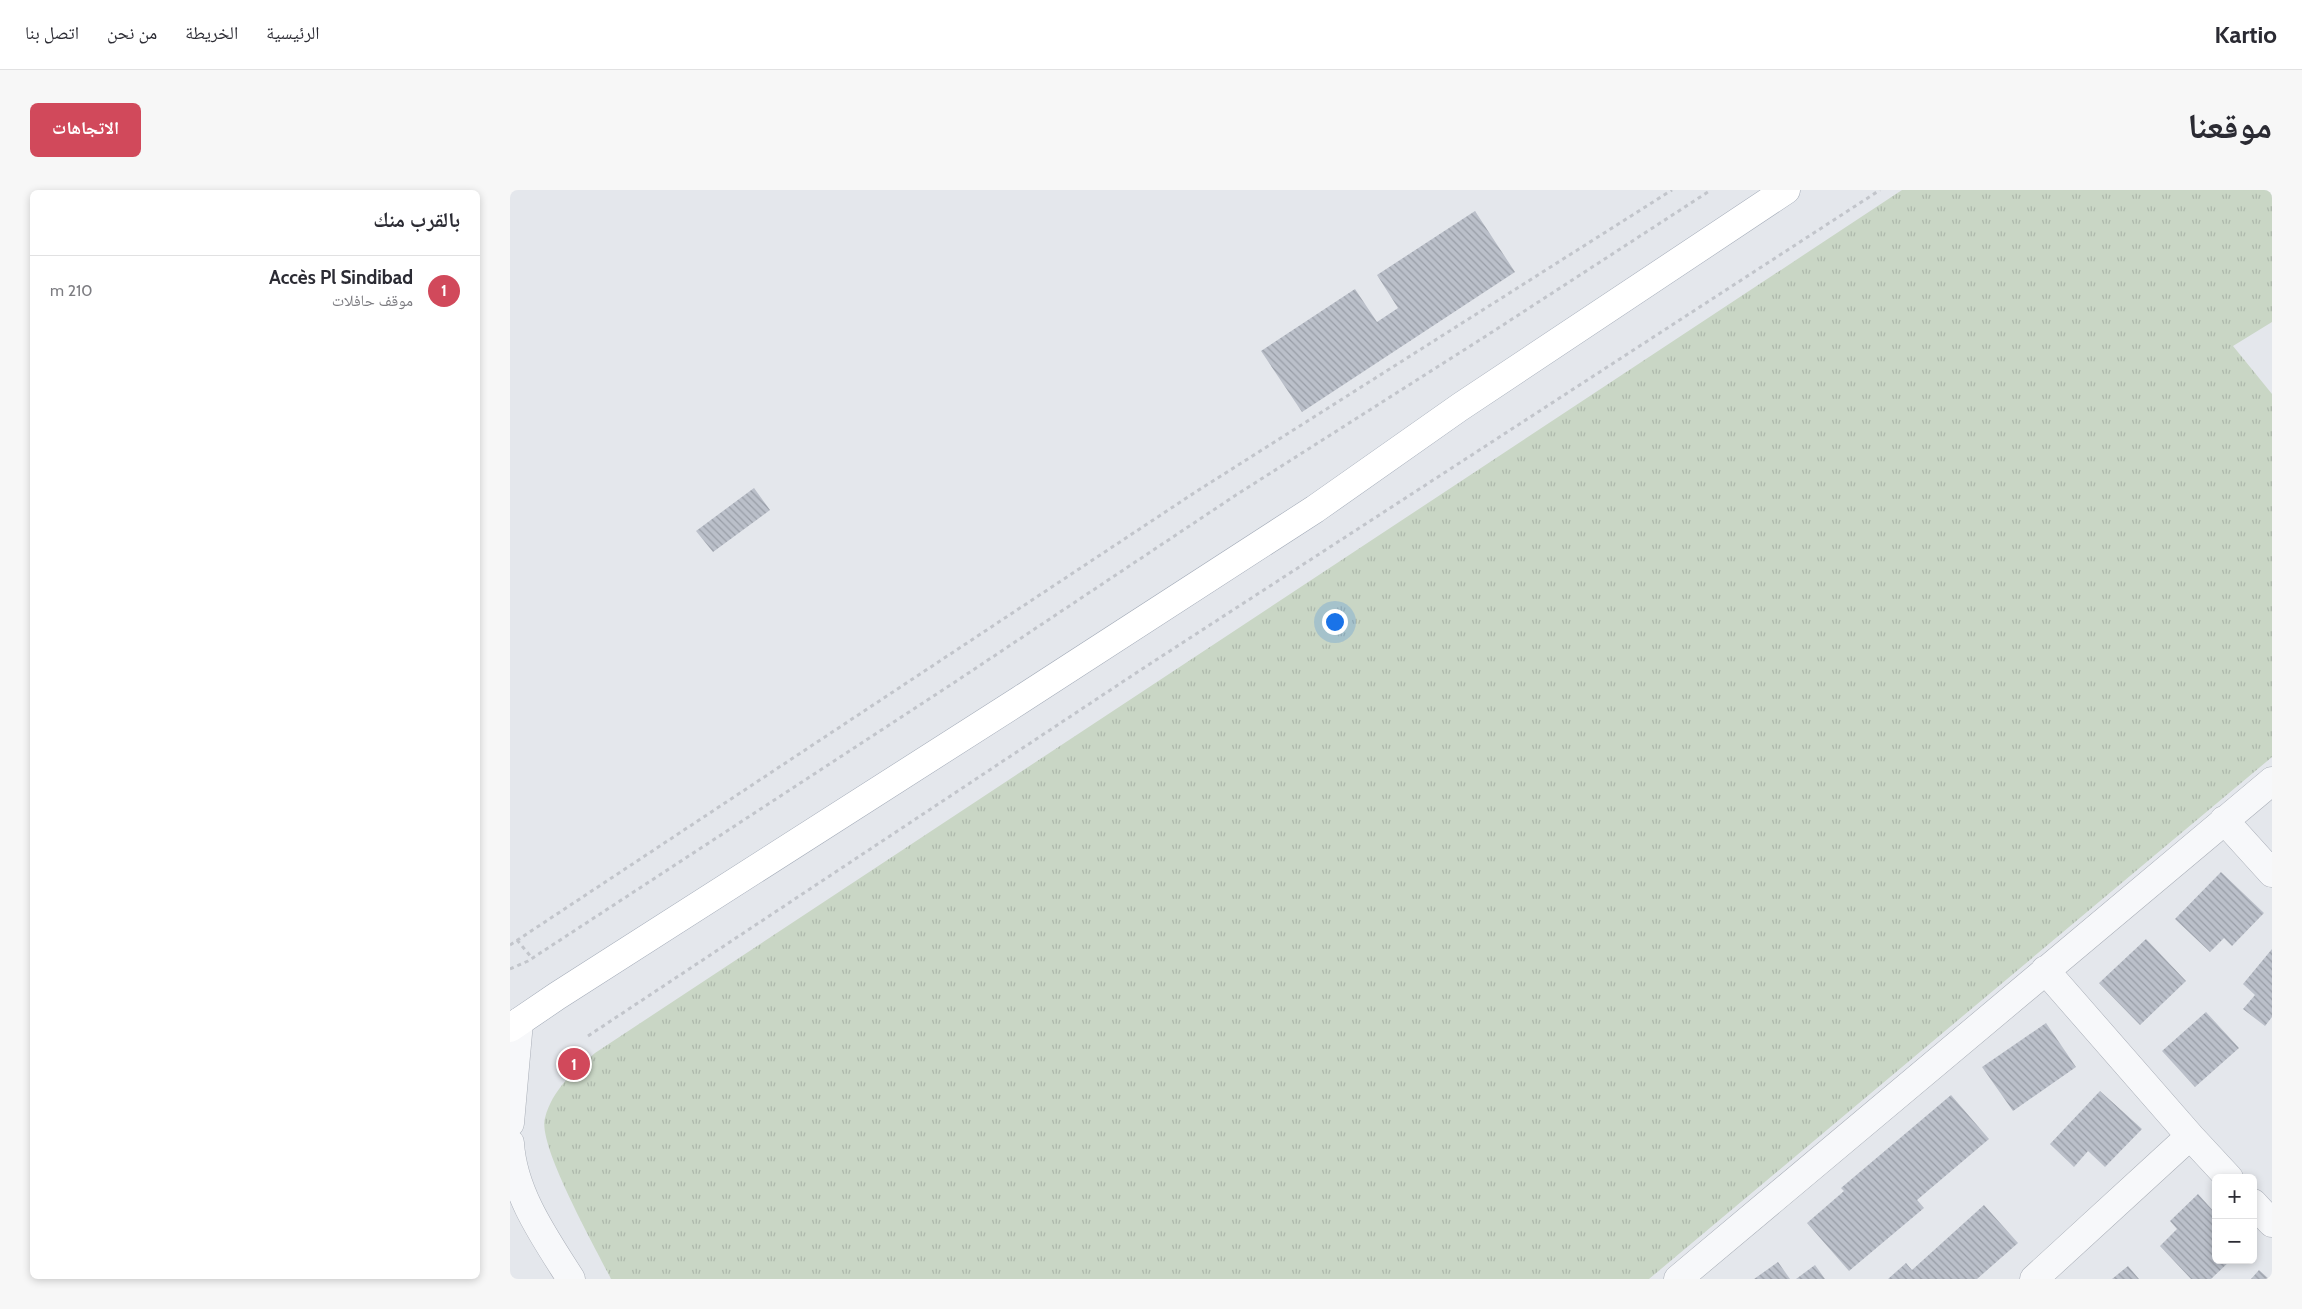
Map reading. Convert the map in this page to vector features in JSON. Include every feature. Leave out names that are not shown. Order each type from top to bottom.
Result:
[{"type":"main road","points":[[514,1025],[1315,509],[1460,407],[1786,190]]},
{"type":"street","points":[[1678,1279],[2272,780]]},
{"type":"street","points":[[2224,820],[2272,873]]},
{"type":"street","points":[[2045,970],[2225,1174]]},
{"type":"street","points":[[510,1123],[514,1025]]},
{"type":"street","points":[[2034,1279],[2190,1136]]},
{"type":"street","points":[[510,1143],[511,1156],[517,1178],[527,1203],[538,1225],[571,1279]]},
{"type":"street","points":[[2257,1207],[2272,1222]]},
{"type":"path","points":[[510,945],[1194,493],[1672,190]]},
{"type":"path","points":[[510,968],[532,958],[955,682],[1236,495],[1711,190]]},
{"type":"path","points":[[588,1036],[1139,671],[1880,190]]},
{"type":"path","points":[[517,940],[532,958]]},
{"type":"green space","points":[[1902,190],[2272,190],[2272,322],[2233,346],[2272,394],[2272,757],[1649,1279],[611,1279],[570,1198],[550,1150],[545,1131],[545,1118],[548,1108],[558,1090],[595,1053]]},
{"type":"building","points":[[1475,211],[1515,272],[1302,412],[1261,351],[1355,289],[1377,322],[1398,308],[1377,275]]},
{"type":"building","points":[[754,488],[770,510],[713,552],[696,531]]},
{"type":"building","points":[[2221,872],[2264,913],[2232,946],[2224,938],[2210,952],[2175,919]]},
{"type":"building","points":[[2146,939],[2186,981],[2140,1025],[2099,983]]},
{"type":"building","points":[[2272,949],[2272,1017],[2265,1026],[2243,1009],[2255,995],[2243,984]]},
{"type":"building","points":[[2206,1012],[2239,1048],[2195,1087],[2162,1051]]},
{"type":"building","points":[[2046,1023],[2076,1067],[2013,1111],[1982,1067]]},
{"type":"building","points":[[2100,1091],[2142,1129],[2105,1167],[2088,1151],[2074,1167],[2050,1144]]},
{"type":"building","points":[[1951,1095],[1989,1139],[1917,1200],[1924,1208],[1849,1271],[1807,1223],[1844,1191],[1841,1188]]},
{"type":"building","points":[[2198,1194],[2212,1210],[2212,1264],[2227,1264],[2211,1279],[2191,1279],[2160,1246],[2177,1229],[2170,1221]]},
{"type":"building","points":[[1984,1205],[2018,1243],[1977,1279],[1888,1279],[1906,1263],[1912,1270]]},
{"type":"building","points":[[1778,1262],[1790,1279],[1754,1279]]},
{"type":"building","points":[[1815,1265],[1825,1279],[1796,1279]]},
{"type":"building","points":[[2128,1266],[2139,1279],[2112,1279]]},
{"type":"building","points":[[2259,1270],[2269,1279],[2251,1279]]},
{"type":"place","name":"Accès Pl Sindibad","points":[[574,1064]]}]
